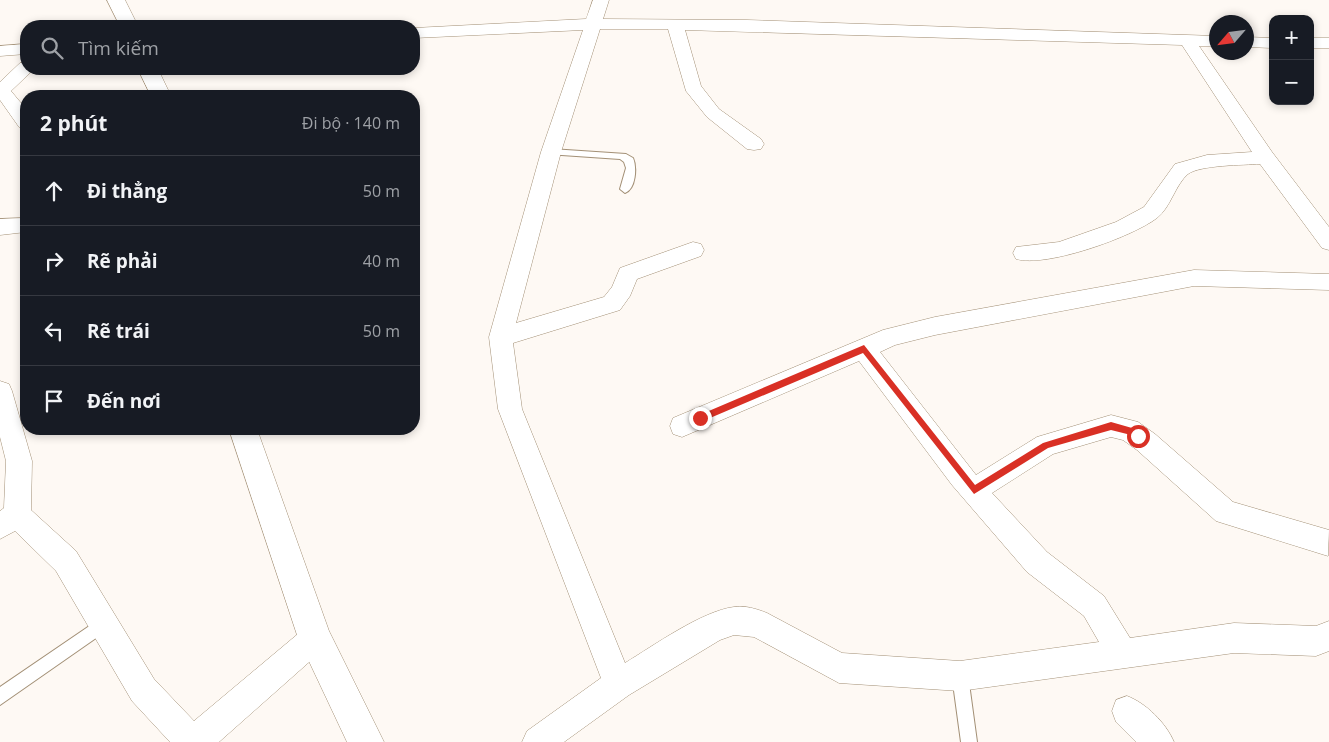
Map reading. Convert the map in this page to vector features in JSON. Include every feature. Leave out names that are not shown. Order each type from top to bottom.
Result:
[{"type":"street","points":[[116,0],[126,20]]},
{"type":"street","points":[[601,0],[551,152],[501,337],[510,409],[618,684]]},
{"type":"street","points":[[420,33],[594,24],[747,25],[987,35],[1209,41]]},
{"type":"street","points":[[675,25],[692,87],[712,113],[754,144]]},
{"type":"street","points":[[1187,40],[1265,157],[1329,242]]},
{"type":"street","points":[[1254,42],[1269,43]]},
{"type":"street","points":[[1314,43],[1329,44]]},
{"type":"street","points":[[0,51],[20,49]]},
{"type":"street","points":[[20,73],[0,91],[11,100],[20,114]]},
{"type":"street","points":[[151,75],[158,90]]},
{"type":"street","points":[[1024,253],[1060,250],[1130,224],[1151,212],[1182,169],[1207,162],[1265,157]]},
{"type":"street","points":[[0,227],[20,225]]},
{"type":"street","points":[[501,337],[612,304],[622,290],[628,274],[693,250]]},
{"type":"street","points":[[682,426],[891,338],[935,326],[1194,278],[1329,282]]},
{"type":"street","points":[[864,349],[974,490],[1037,562],[1094,606],[1122,653]]},
{"type":"street","points":[[0,391],[19,461],[8,520],[66,561],[143,690],[190,742],[209,730],[241,700],[315,638]]},
{"type":"street","points":[[974,490],[1046,445],[1111,426],[1129,430],[1146,442],[1225,512],[1329,544]]},
{"type":"street","points":[[245,435],[315,638],[366,742]]},
{"type":"street","points":[[538,742],[618,684],[713,628],[734,621],[757,623],[839,668],[960,676],[1234,638],[1316,641],[1329,636]]},
{"type":"street","points":[[1127,712],[1158,742]]},
{"type":"lane","points":[[551,152],[622,156],[629,160],[631,168],[624,189]]},
{"type":"lane","points":[[0,697],[104,624]]},
{"type":"lane","points":[[960,676],[969,742]]},
{"type":"route","points":[[700,418],[864,349],[961,476],[974,490],[1046,445],[1111,426],[1129,430],[1138,436]]}]
